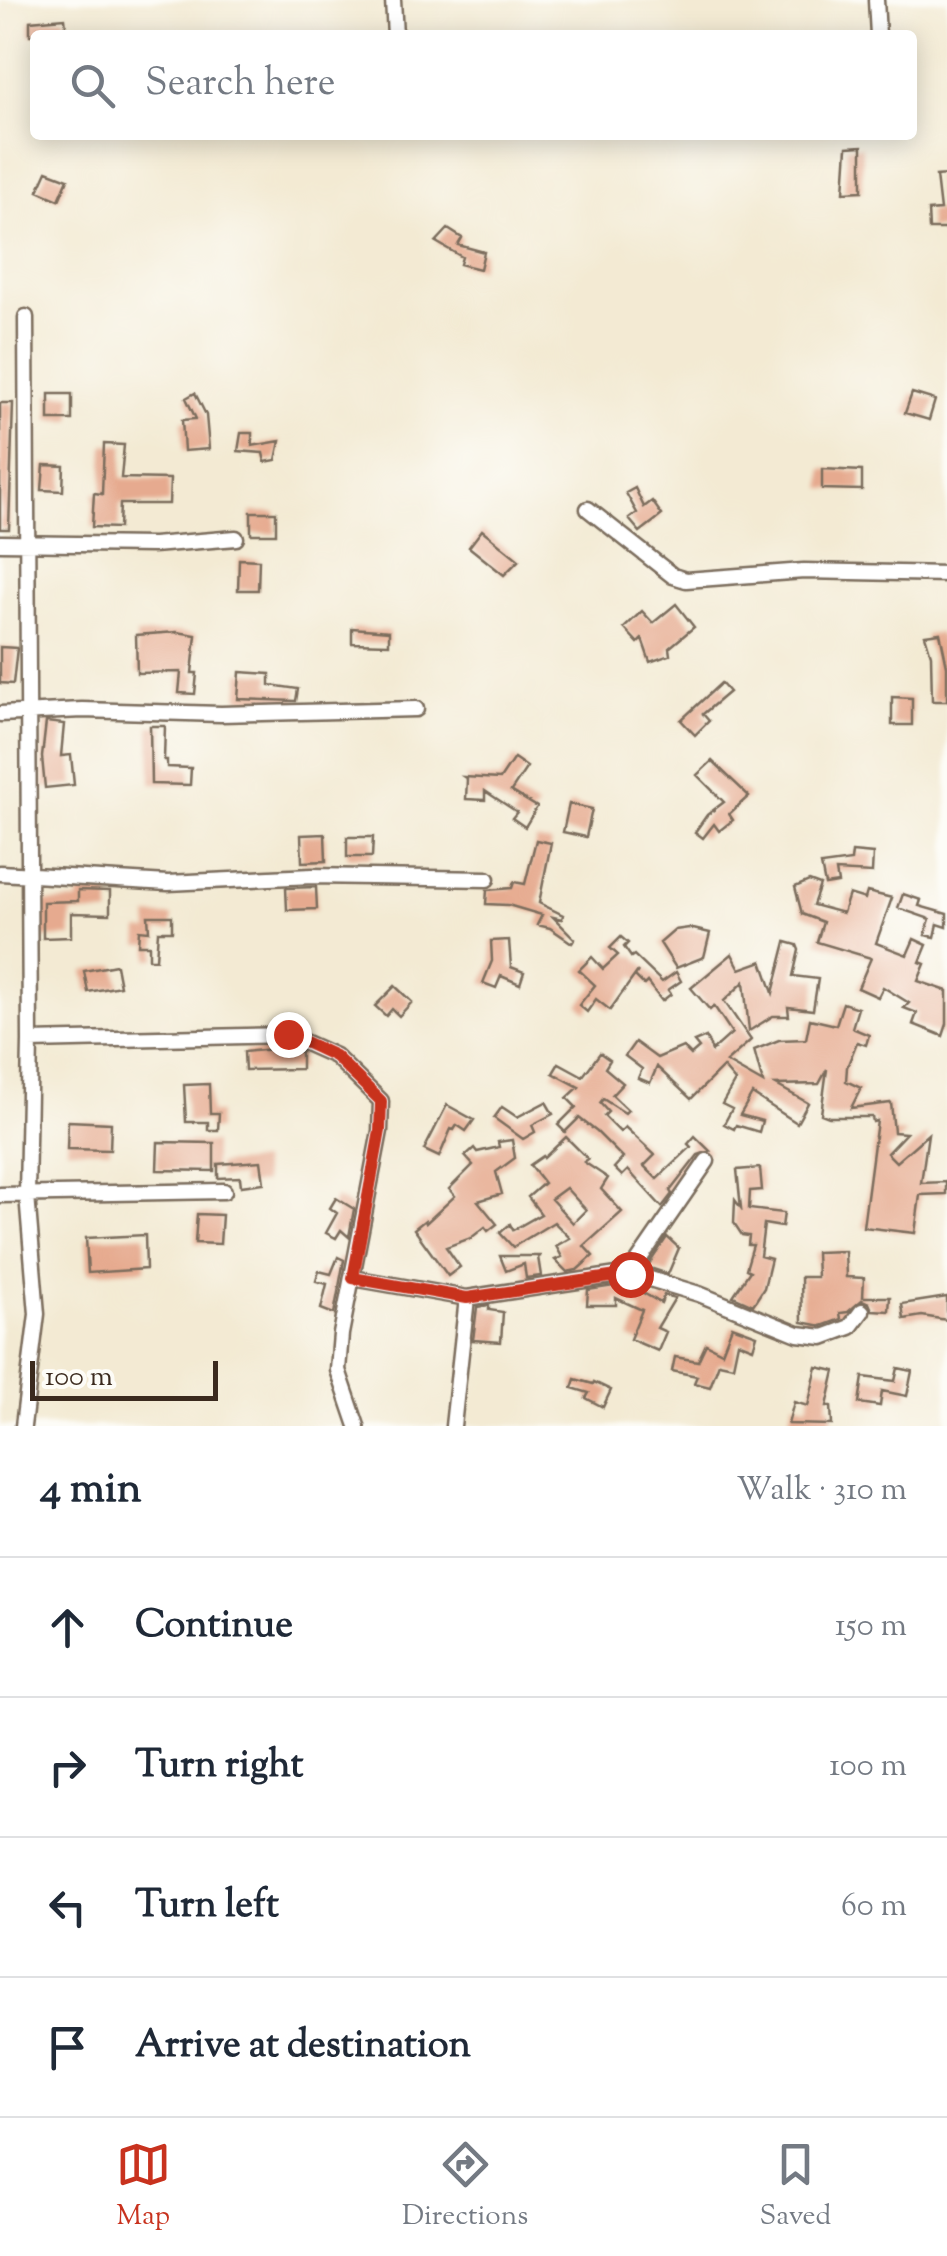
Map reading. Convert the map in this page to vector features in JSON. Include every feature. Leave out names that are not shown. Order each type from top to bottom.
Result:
[{"type":"street","points":[[393,0],[395,30]]},
{"type":"street","points":[[876,0],[878,30]]},
{"type":"street","points":[[23,1426],[37,1314],[28,1195],[26,317]]},
{"type":"street","points":[[588,509],[673,576],[686,580],[804,571],[947,574]]},
{"type":"street","points":[[0,543],[153,544],[236,538]]},
{"type":"street","points":[[0,714],[82,710],[221,714],[416,709]]},
{"type":"street","points":[[0,873],[168,883],[312,876],[486,878]]},
{"type":"street","points":[[30,1041],[288,1034],[335,1056],[381,1101],[380,1131],[341,1334],[338,1370],[357,1426]]},
{"type":"street","points":[[630,1274],[707,1160]]},
{"type":"street","points":[[0,1196],[224,1192]]},
{"type":"street","points":[[353,1278],[467,1298],[630,1274],[698,1294],[798,1334],[823,1337],[850,1327],[862,1311]]},
{"type":"street","points":[[453,1426],[467,1298]]},
{"type":"building","points":[[65,18],[66,30],[30,30],[30,21]]},
{"type":"building","points":[[862,146],[862,191],[844,192],[847,147]]},
{"type":"building","points":[[47,171],[68,179],[59,200],[38,191]]},
{"type":"building","points":[[947,175],[947,229],[929,229],[928,211],[940,210],[936,176]]},
{"type":"building","points":[[448,229],[462,238],[458,245],[484,252],[480,269],[460,264],[462,257],[436,242]]},
{"type":"building","points":[[195,393],[206,415],[209,449],[184,451],[182,420],[196,419],[186,398]]},
{"type":"building","points":[[912,393],[935,400],[929,420],[905,413]]},
{"type":"building","points":[[49,394],[72,394],[72,420],[49,420]]},
{"type":"building","points":[[0,403],[13,403],[9,529],[0,529]]},
{"type":"building","points":[[241,433],[252,433],[252,446],[280,441],[276,460],[265,462],[263,453],[238,451]]},
{"type":"building","points":[[104,444],[124,445],[121,478],[170,479],[169,504],[120,504],[119,528],[92,527],[94,493],[102,494]]},
{"type":"building","points":[[44,465],[64,466],[63,491],[42,490]]},
{"type":"building","points":[[822,469],[862,471],[862,490],[822,489]]},
{"type":"building","points":[[635,488],[644,507],[652,501],[662,515],[640,532],[629,519],[637,513],[626,493]]},
{"type":"building","points":[[251,512],[276,512],[276,534],[251,534]]},
{"type":"building","points":[[482,530],[519,560],[504,575],[469,547]]},
{"type":"building","points":[[239,559],[259,560],[258,590],[238,590]]},
{"type":"building","points":[[676,604],[694,627],[669,648],[670,655],[650,662],[642,639],[638,643],[624,628],[642,611],[653,623]]},
{"type":"building","points":[[352,628],[389,631],[389,644],[352,643]]},
{"type":"building","points":[[940,633],[947,666],[947,701],[932,701],[931,655],[925,635]]},
{"type":"building","points":[[136,635],[196,635],[192,673],[197,673],[195,694],[179,693],[181,672],[137,673]]},
{"type":"building","points":[[0,647],[17,648],[13,684],[0,683]]},
{"type":"building","points":[[240,672],[270,674],[270,685],[298,689],[296,701],[238,699]]},
{"type":"building","points":[[721,683],[729,692],[703,714],[709,721],[695,735],[681,720]]},
{"type":"building","points":[[892,697],[912,698],[912,725],[892,725]]},
{"type":"building","points":[[46,722],[64,724],[61,756],[71,755],[74,785],[45,788],[42,757]]},
{"type":"building","points":[[150,726],[165,726],[164,760],[167,767],[191,768],[190,785],[151,784]]},
{"type":"building","points":[[514,758],[527,767],[511,791],[537,807],[525,827],[512,818],[517,812],[485,791],[485,800],[466,799],[464,777],[500,779]]},
{"type":"building","points":[[712,761],[749,796],[729,814],[733,820],[719,831],[714,824],[703,838],[695,832],[707,815],[724,802],[697,775]]},
{"type":"building","points":[[569,804],[592,809],[586,837],[563,832]]},
{"type":"building","points":[[325,834],[326,861],[302,862],[301,835]]},
{"type":"building","points":[[347,837],[373,837],[372,857],[347,857]]},
{"type":"building","points":[[536,840],[551,843],[539,903],[563,915],[562,919],[553,917],[575,939],[572,943],[550,928],[537,925],[542,915],[508,905],[486,904],[487,890],[512,888],[514,882],[525,884]]},
{"type":"building","points":[[852,852],[873,854],[872,873],[836,871],[838,883],[825,885],[821,865],[851,861]]},
{"type":"building","points":[[809,881],[820,885],[813,905],[843,913],[849,894],[865,899],[867,892],[892,898],[876,943],[907,955],[914,939],[927,945],[918,981],[947,991],[943,1036],[913,1024],[917,1013],[904,1008],[909,1003],[883,987],[878,997],[858,988],[871,958],[817,942],[823,922],[802,914],[795,887]]},
{"type":"building","points":[[316,887],[317,909],[287,910],[286,888]]},
{"type":"building","points":[[78,890],[110,891],[110,914],[71,913],[71,937],[43,938],[43,902],[78,901]]},
{"type":"building","points":[[903,894],[921,900],[919,906],[947,914],[947,927],[938,924],[935,937],[925,935],[930,919],[898,908]]},
{"type":"building","points":[[148,916],[172,916],[172,931],[158,931],[156,959],[149,959],[149,945],[138,945],[139,930],[149,931]]},
{"type":"building","points":[[689,928],[710,933],[704,957],[676,968],[660,943],[675,930]]},
{"type":"building","points":[[621,937],[628,943],[624,947],[631,957],[634,955],[662,982],[676,972],[681,981],[668,990],[671,994],[662,1001],[647,982],[644,985],[635,976],[638,971],[610,1010],[596,999],[587,1012],[579,1005],[595,985],[579,970],[592,957],[603,969],[618,955],[610,948]]},
{"type":"building","points":[[509,940],[511,967],[524,972],[520,984],[501,976],[496,988],[483,983],[492,961],[491,941]]},
{"type":"building","points":[[786,942],[797,945],[799,950],[793,976],[818,979],[813,1010],[788,1007],[789,1016],[773,1016],[749,1031],[744,982],[724,1001],[751,1040],[726,1062],[763,1083],[754,1050],[779,1040],[806,1039],[810,1019],[836,1025],[843,1003],[858,1008],[852,1028],[869,1035],[866,1045],[857,1042],[847,1067],[846,1081],[861,1088],[851,1108],[891,1103],[894,1132],[906,1133],[887,1153],[896,1162],[928,1134],[921,1183],[946,1182],[946,1194],[920,1195],[915,1233],[863,1227],[877,1121],[873,1122],[872,1117],[821,1114],[827,1069],[819,1084],[776,1085],[808,1103],[797,1123],[752,1094],[740,1115],[762,1121],[759,1132],[724,1124],[732,1109],[722,1104],[735,1081],[723,1067],[691,1099],[657,1067],[650,1083],[638,1078],[642,1069],[625,1056],[635,1042],[657,1058],[683,1047],[691,1055],[699,1048],[694,1042],[706,1037],[712,1051],[732,1033],[714,1006],[710,1010],[691,988],[732,954],[740,969],[762,961],[773,993]]},
{"type":"building","points":[[116,965],[120,986],[88,992],[84,971]]},
{"type":"building","points":[[395,986],[412,1002],[399,1016],[392,1009],[386,1016],[375,1006]]},
{"type":"building","points":[[282,1048],[301,1052],[301,1069],[245,1070],[244,1052]]},
{"type":"building","points":[[600,1053],[610,1060],[605,1068],[623,1083],[612,1095],[628,1110],[625,1113],[603,1099],[600,1103],[608,1112],[604,1116],[620,1132],[625,1127],[655,1155],[644,1166],[657,1179],[691,1147],[688,1144],[695,1136],[710,1151],[698,1155],[662,1207],[628,1170],[622,1176],[614,1168],[623,1158],[597,1132],[579,1118],[565,1132],[558,1125],[576,1107],[567,1098],[579,1087],[553,1073],[559,1063],[583,1076]]},
{"type":"building","points":[[209,1084],[210,1113],[219,1113],[218,1130],[208,1130],[208,1122],[186,1122],[184,1085]]},
{"type":"building","points":[[546,1102],[553,1114],[532,1125],[535,1132],[523,1139],[494,1118],[502,1107],[517,1117]]},
{"type":"building","points":[[447,1105],[474,1120],[466,1131],[457,1125],[451,1129],[439,1157],[424,1150]]},
{"type":"building","points":[[68,1121],[111,1123],[110,1150],[67,1149]]},
{"type":"building","points":[[566,1137],[588,1159],[584,1162],[608,1178],[601,1189],[622,1212],[584,1246],[593,1256],[577,1270],[567,1272],[555,1260],[562,1257],[556,1246],[570,1238],[554,1222],[513,1247],[500,1233],[510,1224],[513,1230],[541,1214],[528,1197],[544,1183],[530,1165],[544,1158]],"holes":[[[566,1188],[586,1210],[573,1223],[551,1199]]]},
{"type":"building","points":[[512,1140],[515,1158],[496,1172],[502,1194],[478,1201],[497,1224],[446,1247],[460,1267],[448,1276],[414,1229],[455,1196],[449,1189],[473,1165],[465,1156],[474,1148],[477,1152]]},
{"type":"building","points":[[158,1142],[214,1143],[214,1171],[157,1170]]},
{"type":"building","points":[[261,1161],[264,1183],[241,1186],[240,1177],[218,1178],[218,1164]]},
{"type":"building","points":[[760,1168],[762,1190],[750,1191],[749,1209],[784,1213],[782,1227],[764,1224],[760,1256],[771,1259],[764,1288],[753,1305],[733,1296],[750,1271],[746,1269],[753,1245],[748,1245],[749,1236],[742,1235],[734,1223],[735,1200],[741,1208],[737,1170]]},
{"type":"building","points":[[336,1198],[354,1209],[349,1237],[341,1230],[336,1238],[326,1233],[337,1213],[330,1208]]},
{"type":"building","points":[[197,1214],[222,1215],[220,1244],[195,1243]]},
{"type":"building","points":[[145,1235],[146,1269],[88,1273],[86,1238]]},
{"type":"building","points":[[667,1237],[679,1248],[668,1274],[647,1267]]},
{"type":"building","points":[[845,1251],[846,1277],[864,1278],[863,1297],[890,1297],[889,1311],[872,1310],[862,1300],[848,1312],[840,1313],[841,1319],[822,1326],[802,1322],[801,1277],[817,1277],[816,1252]]},
{"type":"building","points":[[500,1256],[541,1256],[541,1276],[526,1278],[524,1264],[506,1271]]},
{"type":"building","points":[[338,1257],[344,1260],[334,1314],[321,1309],[327,1284],[316,1281],[319,1271],[331,1274]]},
{"type":"building","points":[[627,1284],[661,1303],[664,1295],[675,1298],[657,1328],[666,1332],[658,1351],[630,1339],[642,1310],[616,1298],[616,1305],[587,1305],[588,1290]]},
{"type":"building","points":[[947,1297],[947,1320],[922,1316],[904,1319],[902,1304]]},
{"type":"building","points":[[489,1305],[489,1310],[503,1312],[501,1342],[473,1340],[477,1307]]},
{"type":"building","points":[[732,1326],[757,1335],[753,1348],[738,1342],[733,1366],[719,1363],[710,1387],[694,1383],[697,1376],[672,1371],[675,1357],[698,1361],[706,1344],[722,1352]]},
{"type":"building","points":[[817,1367],[835,1371],[827,1406],[831,1406],[832,1425],[788,1424],[794,1402],[808,1406]]},
{"type":"building","points":[[898,1368],[912,1371],[907,1396],[882,1391],[880,1406],[859,1403],[863,1377],[895,1381]]},
{"type":"building","points":[[575,1379],[611,1390],[603,1407],[586,1398],[589,1393],[572,1388]]},
{"type":"route","points":[[288,1034],[335,1056],[381,1101],[380,1131],[353,1278],[467,1298],[630,1274]]}]
